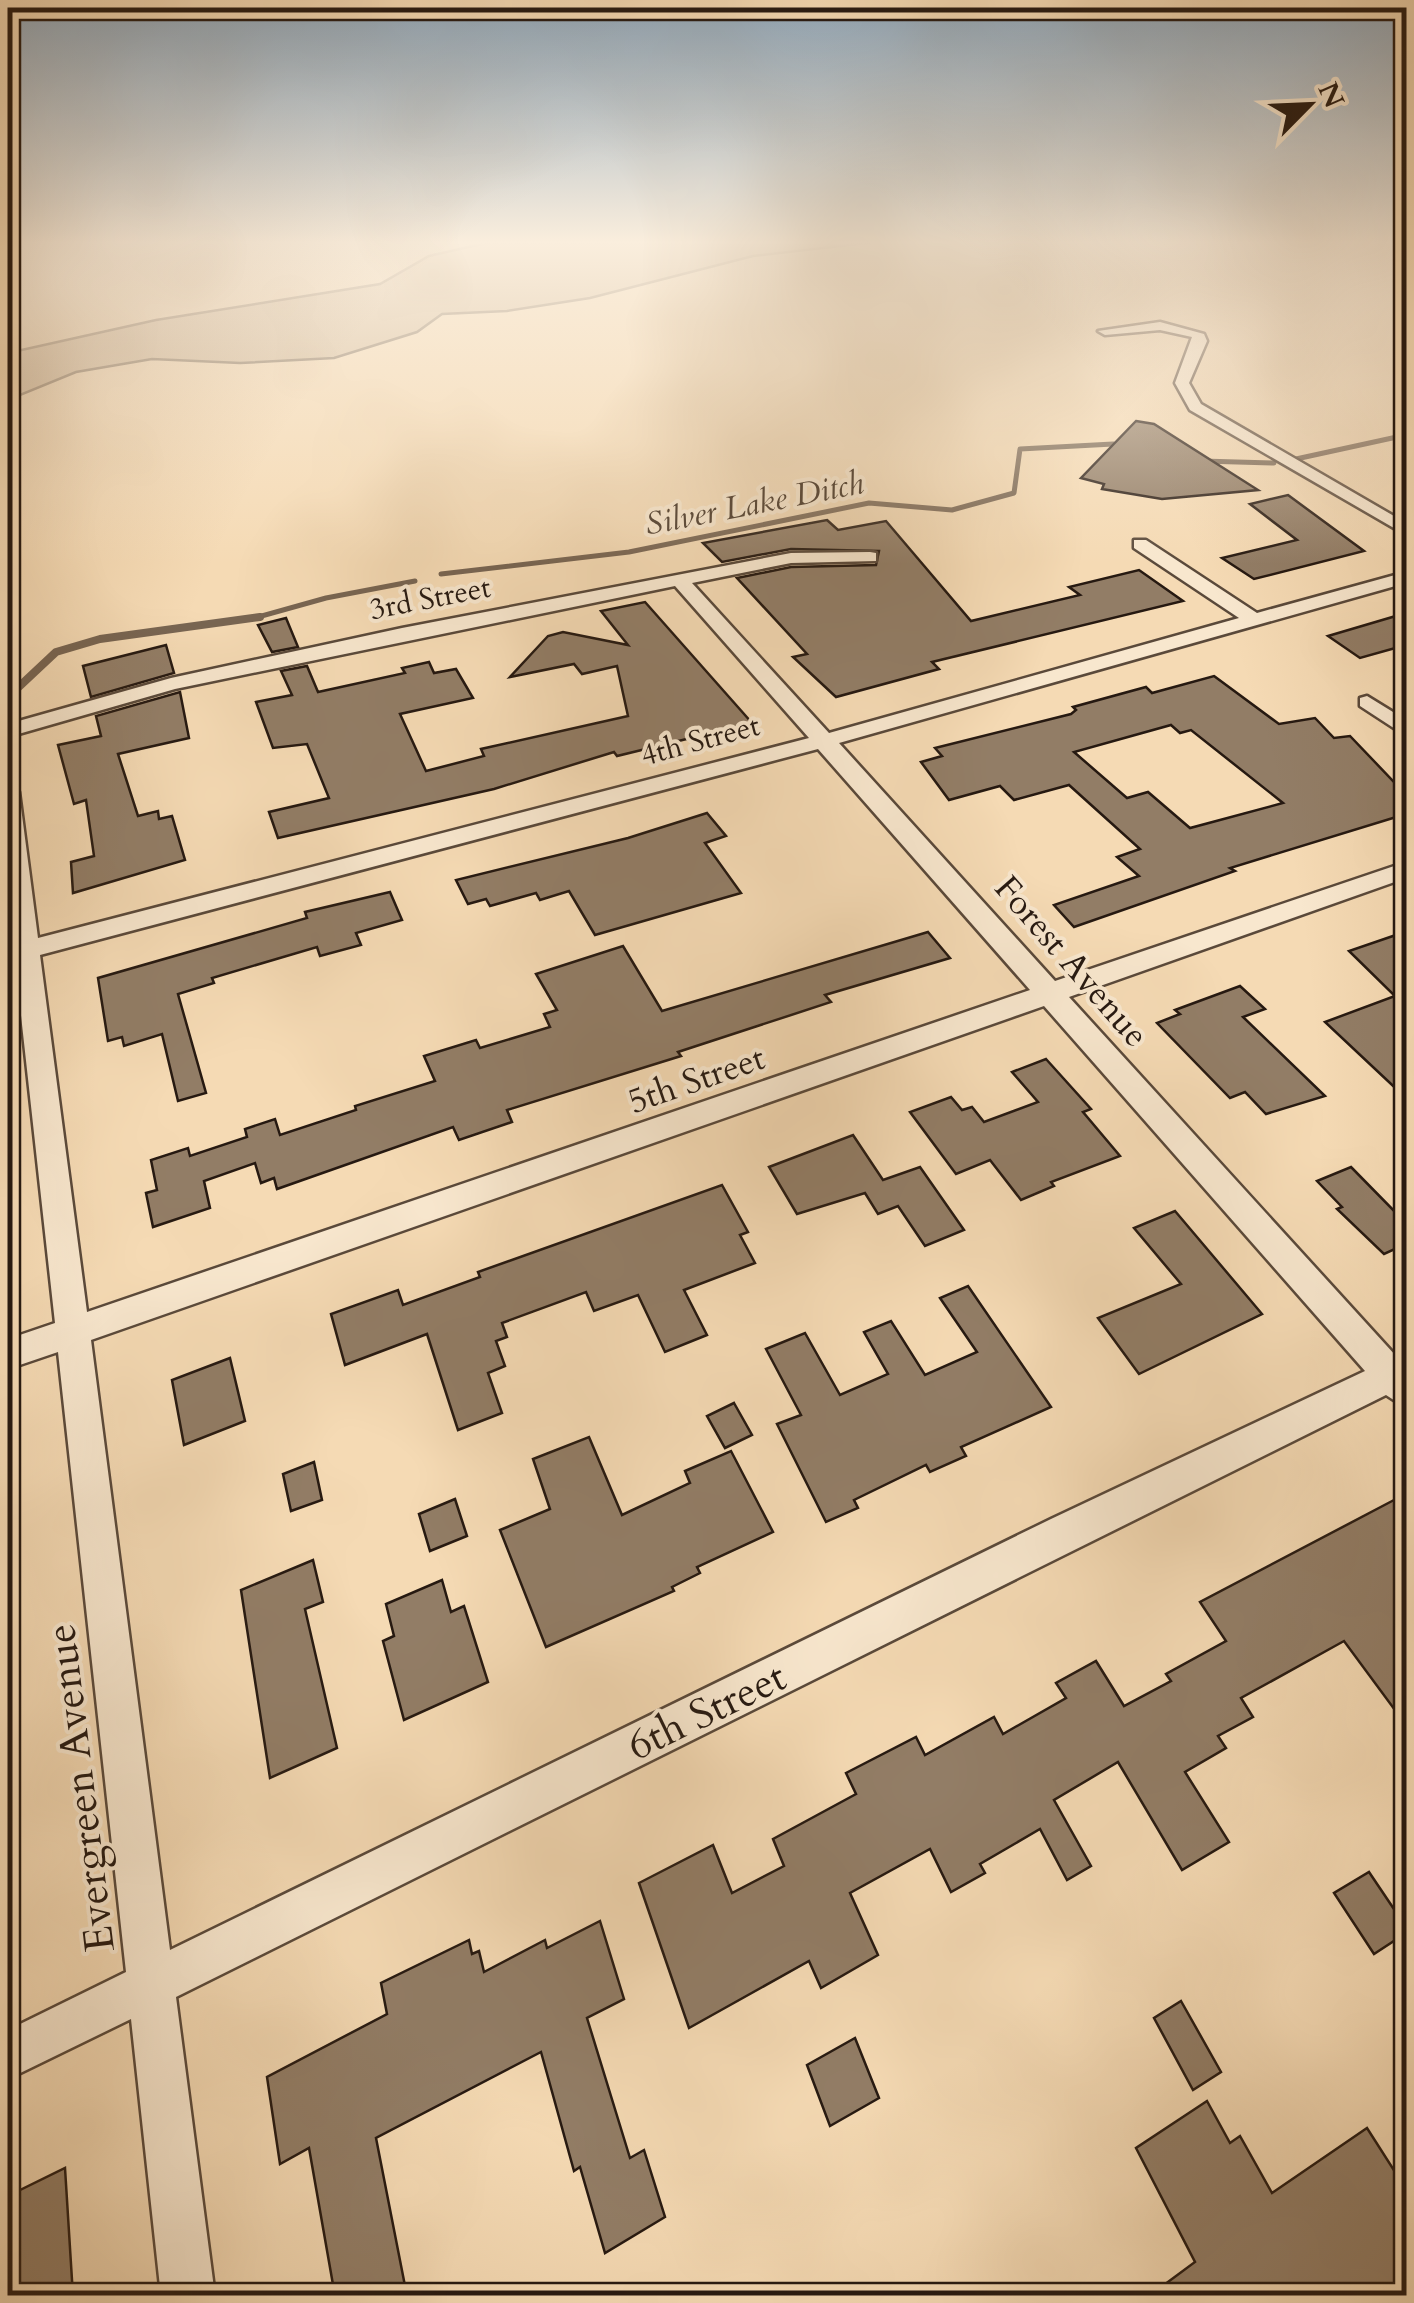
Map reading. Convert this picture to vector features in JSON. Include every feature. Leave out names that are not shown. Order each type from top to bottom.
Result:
[{"type":"street","points":[[1196,349],[1182,383],[1196,408],[1406,530]]},
{"type":"street","points":[[1140,544],[1253,619]]},
{"type":"street","name":"3rd Street","points":[[8,731],[263,662],[791,558],[870,557]]},
{"type":"street","name":"4th Street","points":[[17,953],[827,740],[1406,576]]},
{"type":"street","name":"Forest Avenue","points":[[680,580],[827,740],[1051,996],[1402,1379]]},
{"type":"street","points":[[1368,702],[1406,730]]},
{"type":"street","name":"Evergreen Avenue","points":[[8,792],[17,953],[72,1331],[188,2296]]},
{"type":"street","name":"5th Street","points":[[8,1354],[1406,870]]},
{"type":"street","name":"6th Street","points":[[8,2056],[1064,1532],[1402,1379]]},
{"type":"shaded area","points":[[24,349],[361,349],[334,358],[240,363],[152,359],[76,372],[8,400],[8,353]]},
{"type":"building","points":[[1136,421],[1154,424],[1258,490],[1162,499],[1102,489],[1104,484],[1081,478]]},
{"type":"building","points":[[1288,495],[1364,551],[1254,579],[1222,558],[1297,540],[1250,504]]},
{"type":"building","points":[[827,520],[838,530],[886,521],[971,621],[1080,595],[1069,587],[1139,570],[1183,601],[932,662],[939,669],[836,697],[793,657],[807,654],[737,578],[791,567],[876,565],[879,551],[791,549],[722,562],[703,543]]},
{"type":"building","points":[[645,602],[752,723],[617,756],[614,752],[494,789],[278,838],[269,812],[329,798],[307,744],[273,748],[256,702],[292,695],[281,671],[307,666],[318,692],[405,673],[402,668],[429,662],[434,673],[456,669],[473,698],[400,714],[426,771],[484,756],[481,749],[628,716],[617,666],[582,674],[574,664],[510,677],[548,636],[563,632],[628,645],[601,611]]},
{"type":"building","points":[[1406,613],[1406,645],[1360,658],[1328,636]]},
{"type":"building","points":[[286,618],[298,647],[272,652],[258,625]]},
{"type":"building","points":[[166,645],[174,673],[91,697],[83,666]]},
{"type":"building","points":[[1214,676],[1279,724],[1315,718],[1334,738],[1350,736],[1394,782],[1406,778],[1406,814],[1230,868],[1235,871],[1074,927],[1054,905],[1139,876],[1117,857],[1140,849],[1069,785],[1014,800],[1000,786],[949,800],[921,762],[942,756],[935,748],[1071,714],[1076,710],[1073,707],[1146,687],[1152,693]],"holes":[[[1171,725],[1180,733],[1191,730],[1283,803],[1190,828],[1148,792],[1127,798],[1074,752]]]},
{"type":"building","points":[[180,692],[189,738],[118,754],[138,816],[158,811],[159,819],[172,816],[185,860],[73,893],[71,862],[94,856],[86,800],[74,804],[58,745],[101,736],[96,716]]},
{"type":"building","points":[[707,813],[726,836],[705,843],[741,893],[595,935],[569,891],[540,900],[536,893],[490,906],[486,899],[468,904],[456,880],[628,838]]},
{"type":"building","points":[[390,892],[402,920],[356,933],[361,945],[320,956],[317,947],[212,978],[214,983],[178,994],[206,1093],[178,1101],[162,1034],[124,1046],[122,1037],[108,1041],[98,978],[307,918],[305,912]]},
{"type":"building","points":[[928,932],[950,958],[825,995],[831,1002],[678,1052],[681,1056],[507,1110],[512,1122],[459,1140],[453,1127],[277,1189],[274,1178],[261,1183],[255,1163],[204,1181],[210,1208],[153,1227],[146,1193],[157,1190],[151,1160],[188,1148],[190,1156],[247,1137],[245,1129],[275,1119],[280,1135],[356,1110],[355,1106],[435,1081],[424,1056],[476,1040],[480,1048],[550,1027],[544,1014],[557,1010],[536,974],[623,946],[662,1011]]},
{"type":"building","points":[[1393,936],[1406,947],[1406,1098],[1325,1022],[1395,996],[1349,951]]},
{"type":"building","points":[[1240,986],[1265,1009],[1243,1017],[1325,1096],[1266,1114],[1245,1092],[1230,1098],[1157,1023],[1180,1014],[1175,1010]]},
{"type":"building","points":[[1046,1059],[1091,1109],[1083,1112],[1120,1156],[1051,1182],[1054,1186],[1021,1200],[990,1160],[956,1174],[910,1112],[951,1097],[962,1110],[972,1107],[984,1122],[1038,1102],[1012,1072]]},
{"type":"building","points":[[853,1135],[883,1180],[920,1167],[964,1230],[925,1246],[898,1206],[878,1214],[865,1193],[797,1214],[769,1167]]},
{"type":"building","points":[[1351,1167],[1406,1223],[1406,1244],[1384,1254],[1337,1209],[1342,1207],[1317,1181]]},
{"type":"building","points":[[722,1185],[748,1232],[740,1235],[755,1263],[684,1290],[707,1335],[665,1352],[638,1295],[594,1311],[586,1292],[502,1323],[507,1337],[496,1341],[505,1366],[488,1373],[502,1413],[458,1430],[427,1334],[345,1365],[331,1314],[398,1290],[403,1305],[480,1277],[478,1272]]},
{"type":"building","points":[[1175,1211],[1262,1314],[1139,1374],[1098,1318],[1181,1284],[1134,1228]]},
{"type":"building","points":[[968,1286],[1051,1407],[961,1447],[966,1456],[930,1472],[926,1465],[854,1500],[858,1508],[826,1522],[777,1424],[801,1415],[766,1349],[805,1333],[840,1395],[888,1374],[864,1332],[891,1321],[925,1375],[977,1352],[940,1298]]},
{"type":"building","points":[[230,1358],[245,1421],[184,1445],[172,1380]]},
{"type":"building","points":[[734,1403],[752,1435],[725,1448],[707,1416]]},
{"type":"building","points":[[589,1437],[622,1515],[690,1483],[685,1471],[731,1451],[773,1532],[697,1567],[700,1573],[672,1587],[674,1591],[546,1647],[500,1530],[550,1509],[533,1459]]},
{"type":"building","points":[[314,1462],[322,1500],[291,1511],[283,1474]]},
{"type":"building","points":[[455,1499],[467,1536],[430,1551],[419,1514]]},
{"type":"building","points":[[1394,1500],[1406,1516],[1406,1725],[1344,1641],[1241,1698],[1253,1717],[1218,1736],[1226,1748],[1185,1772],[1229,1842],[1182,1870],[1118,1762],[1054,1800],[1091,1866],[1067,1880],[1040,1829],[980,1864],[985,1873],[951,1892],[930,1849],[850,1893],[878,1955],[821,1988],[809,1961],[689,2028],[639,1883],[713,1845],[732,1893],[784,1866],[773,1839],[856,1794],[846,1773],[916,1737],[925,1755],[994,1717],[1003,1734],[1066,1698],[1056,1683],[1096,1661],[1124,1706],[1171,1681],[1166,1674],[1226,1641],[1200,1602]]},
{"type":"building","points":[[313,1560],[323,1602],[305,1609],[337,1748],[270,1778],[241,1590]]},
{"type":"building","points":[[442,1580],[451,1612],[464,1606],[488,1682],[404,1720],[383,1641],[394,1636],[386,1604]]},
{"type":"building","points":[[1369,1872],[1406,1927],[1406,1933],[1374,1954],[1334,1893]]},
{"type":"building","points":[[600,1921],[624,1999],[587,2018],[630,2158],[644,2150],[665,2217],[605,2253],[580,2167],[574,2171],[541,2052],[376,2138],[407,2296],[335,2296],[309,2148],[280,2164],[267,2077],[387,2014],[381,1983],[469,1940],[472,1954],[479,1951],[484,1972],[545,1940],[547,1948]]},
{"type":"building","points":[[1181,2001],[1221,2072],[1193,2090],[1154,2018]]},
{"type":"building","points":[[855,2038],[879,2098],[830,2126],[807,2065]]},
{"type":"building","points":[[1207,2101],[1230,2143],[1240,2136],[1272,2193],[1367,2128],[1406,2189],[1406,2296],[1149,2296],[1195,2262],[1136,2148]]},
{"type":"building","points":[[65,2168],[73,2296],[8,2296],[8,2196]]},
{"type":"waterway","name":"Silver Lake Ditch","points":[[1296,459],[1406,435]]},
{"type":"waterway","name":"Silver Lake Ditch","points":[[441,574],[629,552],[869,503],[952,510],[1014,493],[1020,449],[1113,444],[1126,448]]},
{"type":"waterway","name":"Silver Lake Ditch","points":[[1202,461],[1274,463]]},
{"type":"waterway","name":"Silver Lake Ditch","points":[[256,618],[326,598],[415,581]]},
{"type":"waterway","name":"Silver Lake Ditch","points":[[8,697],[56,652],[100,639],[256,618]]},
{"type":"waterway","name":"Silver Lake Ditch","points":[[251,619],[256,618]]}]
